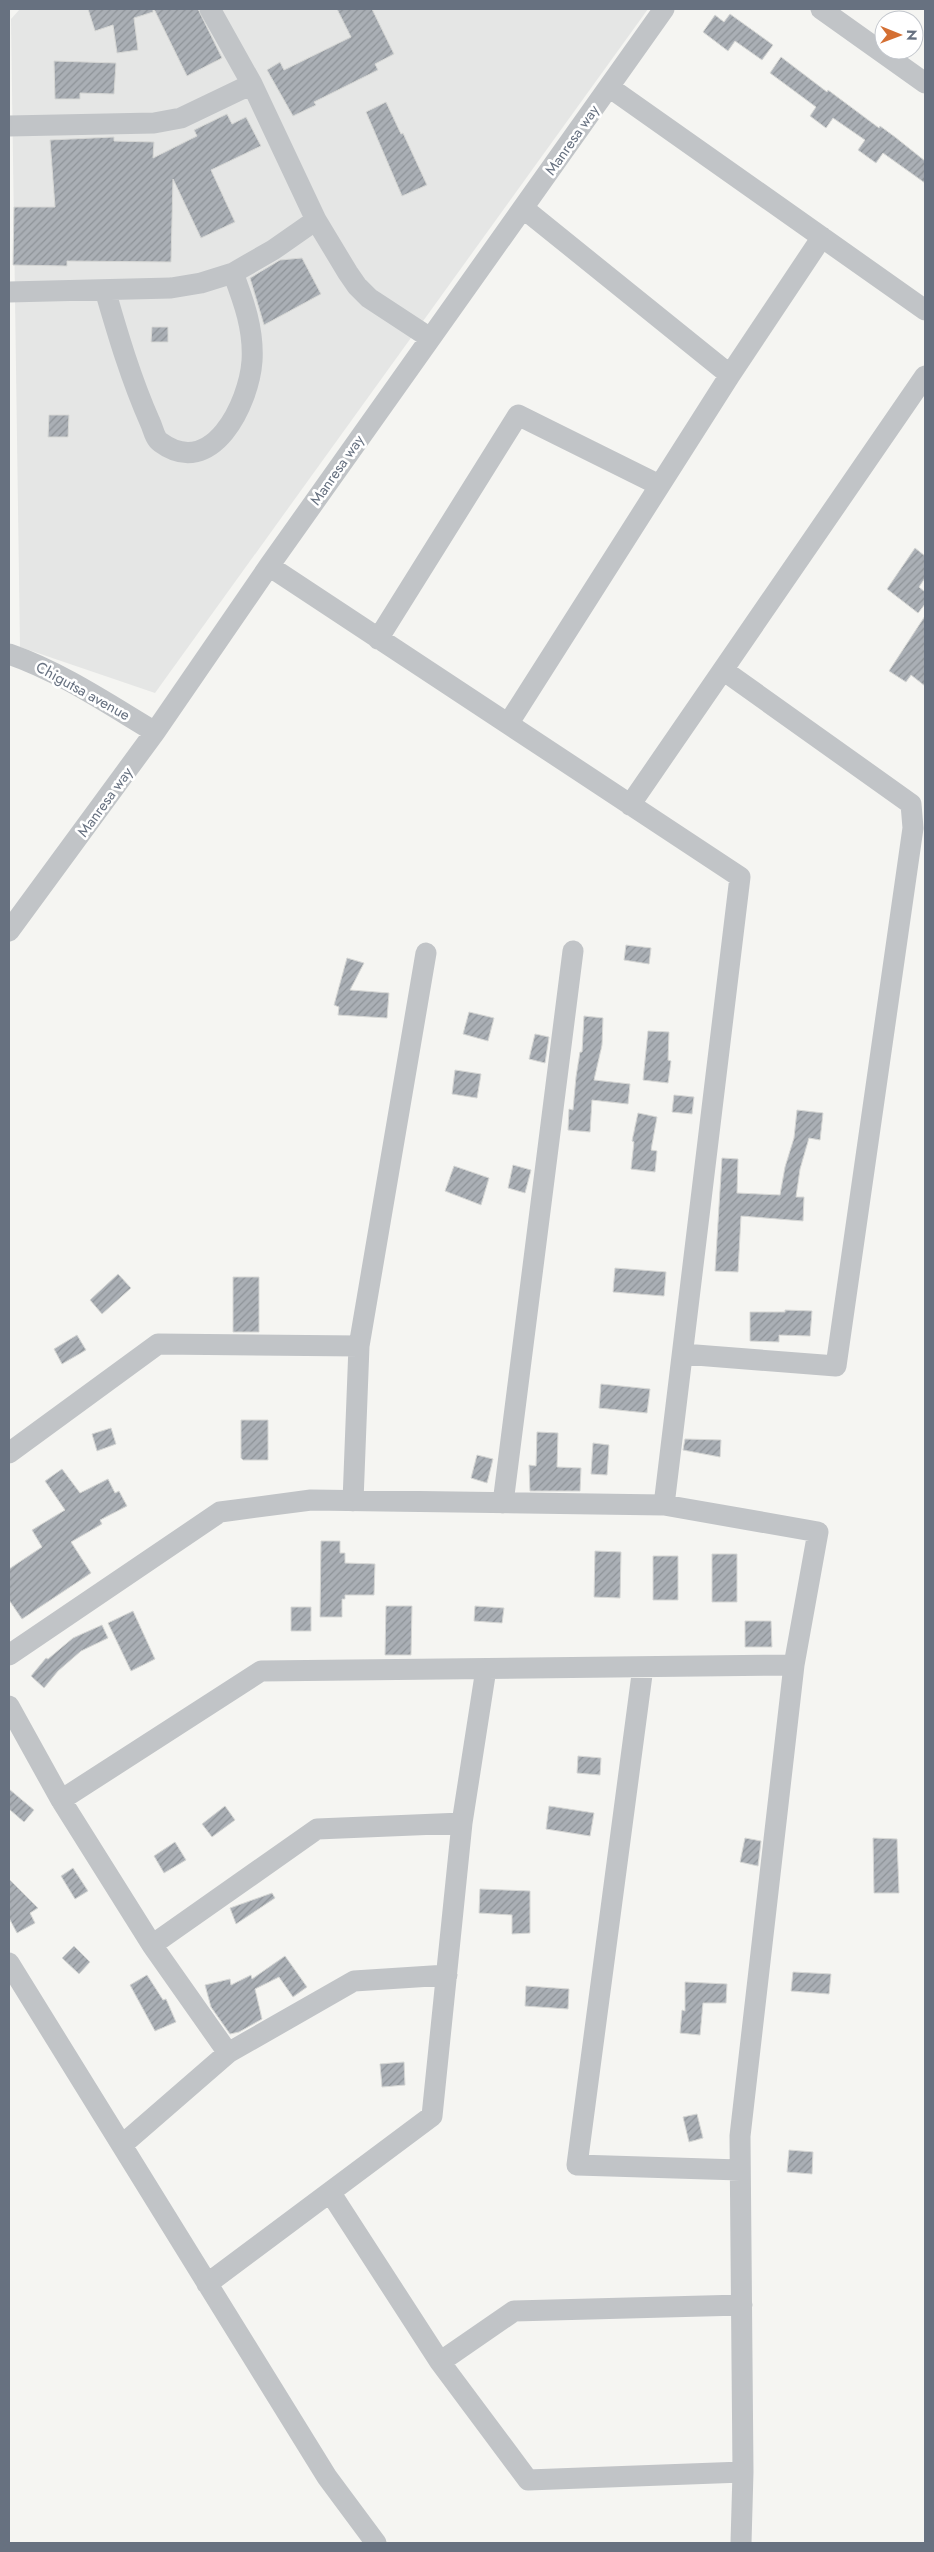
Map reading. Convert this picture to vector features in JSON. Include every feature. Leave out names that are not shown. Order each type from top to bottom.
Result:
[{"type":"street","points":[[210,9],[252,84],[316,220],[357,286],[390,313],[430,338]]},
{"type":"street","name":"Manresa way","points":[[9,931],[156,732],[269,566],[664,9]]},
{"type":"street","points":[[821,9],[925,83]]},
{"type":"street","points":[[9,126],[154,123],[181,118],[252,84]]},
{"type":"street","points":[[609,87],[925,310]]},
{"type":"street","points":[[524,208],[730,375]]},
{"type":"street","points":[[9,292],[171,288],[201,283],[233,273],[273,250],[316,220]]},
{"type":"street","points":[[508,724],[659,485],[822,237]]},
{"type":"street","points":[[105,290],[136,390],[159,442],[180,453],[205,451],[226,432],[244,395],[252,362],[250,318],[233,273]]},
{"type":"street","points":[[630,804],[925,376]]},
{"type":"street","points":[[378,639],[518,415],[659,485]]},
{"type":"street","points":[[269,566],[740,878],[664,1505]]},
{"type":"street","name":"Chigutsa avenue","points":[[9,654],[55,674],[156,732]]},
{"type":"street","points":[[682,1354],[836,1366],[913,828],[910,804],[723,670]]},
{"type":"street","points":[[504,1503],[574,950]]},
{"type":"street","points":[[353,1501],[359,1346],[426,953]]},
{"type":"street","points":[[9,1453],[158,1344],[359,1346]]},
{"type":"street","points":[[9,1655],[220,1512],[311,1500],[664,1505],[818,1532],[794,1665],[740,2136],[743,2472],[741,2543]]},
{"type":"street","points":[[61,1800],[261,1671],[794,1665]]},
{"type":"street","points":[[643,1667],[577,2165],[740,2170]]},
{"type":"street","points":[[207,2284],[432,2116],[462,1823],[486,1669]]},
{"type":"street","points":[[9,1706],[61,1800],[152,1945],[228,2053]]},
{"type":"street","points":[[152,1945],[317,1829],[462,1823]]},
{"type":"street","points":[[9,1963],[327,2477],[376,2543]]},
{"type":"street","points":[[122,2145],[228,2053],[354,1981],[447,1975]]},
{"type":"street","points":[[330,2192],[440,2362],[528,2480],[743,2472]]},
{"type":"street","points":[[440,2362],[514,2311],[742,2305]]},
{"type":"shaded area","points":[[20,9],[648,9],[155,693],[20,647],[11,19]]},
{"type":"building","points":[[88,9],[153,9],[153,12],[134,18],[138,50],[117,53],[113,25],[95,31]]},
{"type":"building","points":[[154,9],[198,9],[222,58],[187,76]]},
{"type":"building","points":[[337,9],[372,9],[394,54],[375,64],[378,70],[314,102],[316,105],[293,116],[267,70],[280,62],[284,70],[351,37]]},
{"type":"building","points":[[730,14],[773,45],[762,60],[735,41],[728,51],[703,32],[715,15],[724,22]]},
{"type":"building","points":[[781,57],[827,92],[828,90],[879,128],[880,126],[925,161],[925,183],[883,153],[876,163],[858,150],[865,140],[833,118],[826,128],[810,116],[816,107],[770,73]]},
{"type":"building","points":[[54,61],[116,63],[114,94],[80,93],[80,99],[55,99]]},
{"type":"building","points":[[386,102],[401,134],[403,133],[427,185],[402,196],[366,112]]},
{"type":"building","points":[[227,114],[232,124],[246,117],[261,146],[211,170],[235,222],[201,238],[173,179],[171,262],[67,261],[67,266],[13,265],[14,207],[55,207],[50,140],[114,137],[114,141],[154,142],[153,158],[197,136],[194,130]]},
{"type":"building","points":[[302,258],[321,294],[264,325],[250,278],[280,260]]},
{"type":"building","points":[[152,327],[168,327],[168,342],[151,342]]},
{"type":"building","points":[[49,415],[69,415],[68,437],[48,437]]},
{"type":"building","points":[[915,548],[925,556],[925,578],[919,587],[925,592],[925,604],[918,613],[887,589]]},
{"type":"building","points":[[925,616],[925,686],[911,675],[906,682],[889,671]]},
{"type":"building","points":[[626,945],[651,948],[649,964],[624,960]]},
{"type":"building","points":[[347,958],[364,963],[350,990],[389,993],[387,1018],[338,1015],[339,1007],[334,1005]]},
{"type":"building","points":[[469,1012],[494,1018],[488,1041],[463,1034]]},
{"type":"building","points":[[584,1016],[603,1018],[602,1045],[594,1080],[630,1084],[628,1104],[592,1100],[590,1132],[568,1130],[569,1109],[573,1110],[576,1077],[580,1052],[582,1052]]},
{"type":"building","points":[[648,1031],[669,1032],[668,1060],[671,1061],[668,1083],[643,1080]]},
{"type":"building","points":[[535,1034],[549,1037],[545,1063],[529,1059]]},
{"type":"building","points":[[455,1070],[481,1074],[477,1098],[452,1094]]},
{"type":"building","points":[[674,1095],[694,1097],[692,1114],[672,1112]]},
{"type":"building","points":[[797,1110],[823,1113],[820,1140],[809,1138],[800,1169],[796,1197],[804,1197],[803,1221],[741,1216],[738,1272],[715,1271],[722,1158],[738,1159],[737,1193],[780,1195],[785,1167],[794,1138]]},
{"type":"building","points":[[638,1113],[657,1117],[651,1150],[657,1151],[655,1172],[631,1169],[634,1142],[632,1141]]},
{"type":"building","points":[[513,1165],[531,1170],[525,1193],[508,1188]]},
{"type":"building","points":[[454,1166],[489,1178],[481,1205],[445,1191]]},
{"type":"building","points":[[615,1268],[666,1272],[664,1296],[613,1292]]},
{"type":"building","points":[[118,1274],[131,1288],[102,1314],[90,1300]]},
{"type":"building","points":[[233,1277],[259,1277],[259,1332],[233,1332]]},
{"type":"building","points":[[785,1310],[812,1311],[810,1336],[779,1335],[779,1342],[750,1341],[750,1312],[785,1312]]},
{"type":"building","points":[[77,1335],[86,1350],[62,1364],[54,1349]]},
{"type":"building","points":[[601,1384],[650,1389],[647,1413],[599,1408]]},
{"type":"building","points":[[241,1420],[268,1420],[268,1460],[243,1460],[241,1458]]},
{"type":"building","points":[[111,1428],[116,1444],[97,1451],[92,1434]]},
{"type":"building","points":[[537,1432],[558,1433],[557,1467],[581,1468],[580,1491],[530,1491],[529,1465],[536,1466]]},
{"type":"building","points":[[685,1439],[721,1440],[720,1457],[683,1450]]},
{"type":"building","points":[[593,1443],[609,1445],[607,1475],[591,1474]]},
{"type":"building","points":[[477,1455],[493,1459],[487,1483],[471,1478]]},
{"type":"building","points":[[62,1469],[80,1493],[108,1479],[115,1493],[119,1491],[127,1506],[100,1520],[102,1524],[71,1542],[91,1573],[22,1619],[9,1600],[9,1569],[42,1547],[32,1530],[65,1510],[45,1481]]},
{"type":"building","points":[[321,1541],[340,1541],[340,1553],[345,1553],[345,1563],[375,1564],[374,1595],[345,1595],[345,1599],[342,1599],[342,1617],[320,1617]]},
{"type":"building","points":[[595,1551],[621,1552],[620,1598],[594,1597]]},
{"type":"building","points":[[712,1554],[737,1554],[737,1602],[712,1602]]},
{"type":"building","points":[[653,1556],[678,1556],[678,1600],[653,1600]]},
{"type":"building","points":[[386,1606],[412,1606],[411,1655],[385,1655]]},
{"type":"building","points":[[475,1606],[504,1608],[502,1623],[474,1621]]},
{"type":"building","points":[[291,1607],[311,1607],[311,1631],[291,1631]]},
{"type":"building","points":[[133,1611],[155,1659],[131,1671],[108,1623]]},
{"type":"building","points":[[745,1621],[771,1621],[772,1647],[745,1647]]},
{"type":"building","points":[[102,1625],[108,1638],[81,1651],[58,1671],[44,1688],[31,1676],[46,1658],[48,1659],[73,1638]]},
{"type":"building","points":[[578,1756],[601,1758],[600,1775],[577,1773]]},
{"type":"building","points":[[9,1789],[34,1810],[24,1822],[9,1809]]},
{"type":"building","points":[[225,1806],[235,1820],[212,1837],[202,1824]]},
{"type":"building","points":[[549,1806],[594,1813],[590,1836],[546,1829]]},
{"type":"building","points":[[745,1838],[761,1841],[758,1866],[740,1862]]},
{"type":"building","points":[[873,1838],[897,1839],[899,1893],[874,1893]]},
{"type":"building","points":[[175,1842],[186,1860],[164,1873],[154,1856]]},
{"type":"building","points":[[73,1868],[88,1891],[75,1899],[61,1876]]},
{"type":"building","points":[[9,1879],[38,1908],[30,1913],[35,1923],[17,1933],[9,1918]]},
{"type":"building","points":[[480,1889],[530,1891],[530,1933],[512,1934],[512,1915],[479,1913]]},
{"type":"building","points":[[272,1893],[275,1898],[236,1924],[230,1908]]},
{"type":"building","points":[[74,1946],[90,1962],[79,1974],[62,1958]]},
{"type":"building","points":[[285,1956],[307,1987],[293,1997],[279,1977],[255,1989],[262,2019],[239,2032],[230,2034],[211,2007],[205,1985],[230,1979],[231,1985],[251,1975],[252,1979]]},
{"type":"building","points":[[793,1972],[831,1974],[829,1994],[791,1991]]},
{"type":"building","points":[[147,1975],[163,2000],[166,1999],[176,2022],[155,2031],[130,1985]]},
{"type":"building","points":[[685,1982],[727,1984],[726,2003],[703,2003],[700,2035],[680,2033],[682,2010],[685,2011]]},
{"type":"building","points":[[526,1986],[569,1989],[568,2009],[525,2006]]},
{"type":"building","points":[[404,2062],[405,2085],[382,2087],[380,2064]]},
{"type":"building","points":[[697,2114],[703,2138],[689,2142],[683,2117]]},
{"type":"building","points":[[789,2150],[813,2152],[812,2174],[787,2172]]}]
